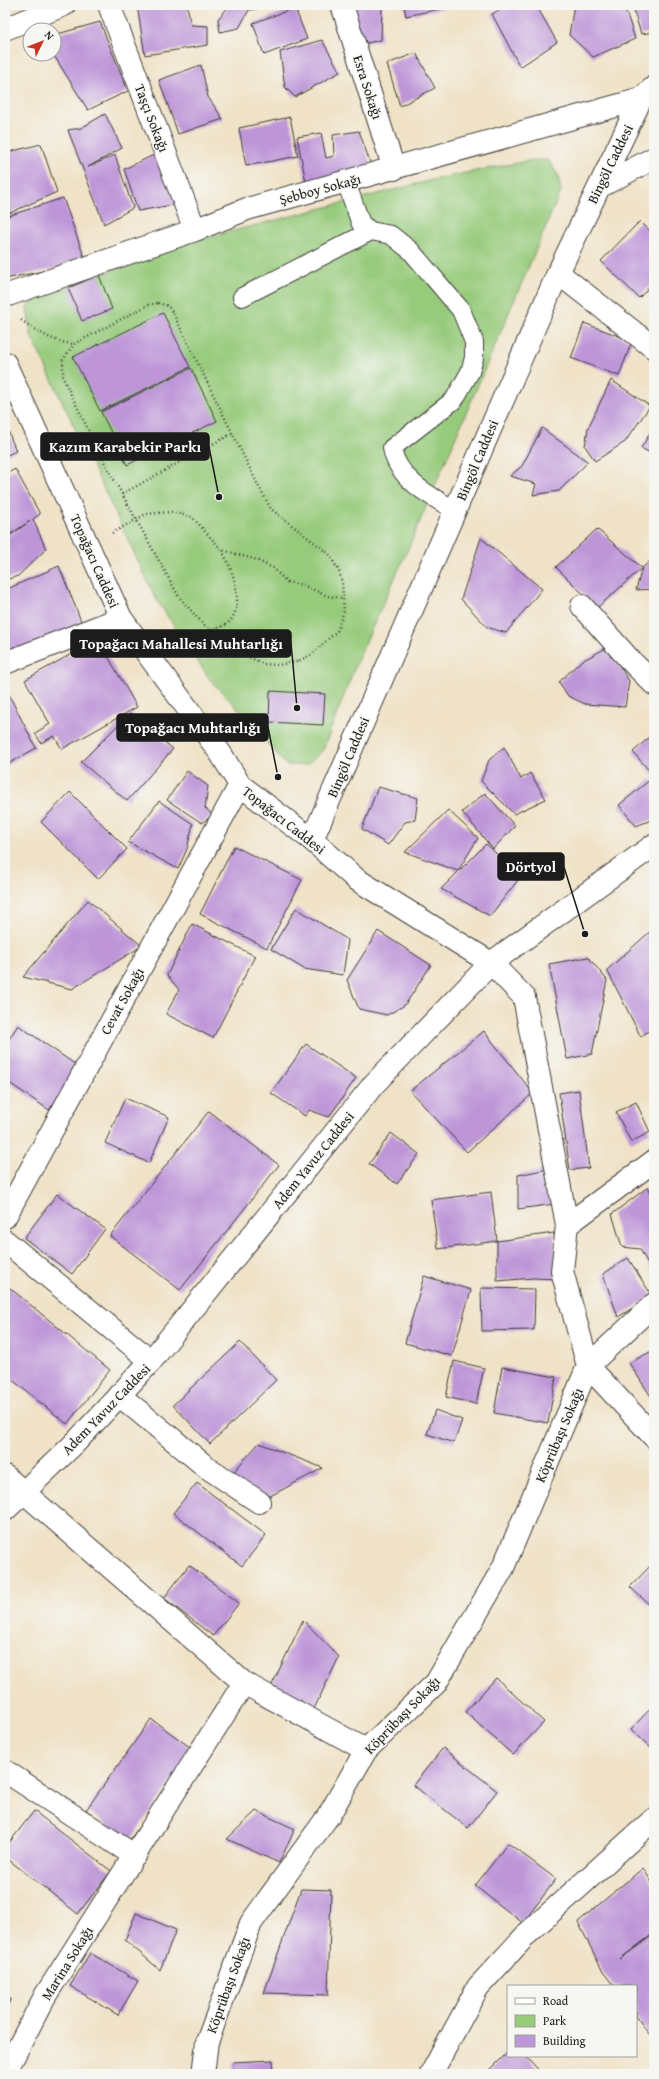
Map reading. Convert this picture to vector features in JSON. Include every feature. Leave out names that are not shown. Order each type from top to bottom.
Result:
[{"type":"street","points":[[5,29],[64,5]]},
{"type":"street","name":"Taşçı Sokağı","points":[[109,5],[195,230]]},
{"type":"street","name":"Esra Sokağı","points":[[342,5],[394,169]]},
{"type":"street","name":"Şebboy Sokağı","points":[[5,296],[195,230],[247,209],[394,169],[648,93]]},
{"type":"street","name":"Bingöl Caddesi","points":[[312,840],[558,272],[599,187],[648,93]]},
{"type":"street","points":[[599,187],[654,158]]},
{"type":"street","points":[[558,272],[654,348]]},
{"type":"street","name":"Topağacı Caddesi","points":[[5,363],[121,618],[221,754],[240,786],[312,840],[356,879],[491,963],[524,997],[567,1225],[562,1271],[588,1366]]},
{"type":"street","points":[[582,606],[630,660],[654,684]]},
{"type":"street","points":[[5,662],[121,618]]},
{"type":"street","name":"Cevat Sokağı","points":[[5,1217],[240,786]]},
{"type":"street","name":"Adem Yavuz Caddesi","points":[[5,1510],[22,1491],[75,1443],[151,1361],[374,1084],[491,963],[654,845]]},
{"type":"street","points":[[567,1225],[654,1160]]},
{"type":"street","points":[[5,1241],[151,1361]]},
{"type":"street","name":"Köprübaşı Sokağı","points":[[203,2074],[207,2042],[251,1923],[329,1815],[366,1750],[436,1683],[500,1574],[588,1366],[654,1304]]},
{"type":"street","points":[[588,1366],[654,1437]]},
{"type":"street","points":[[120,1395],[205,1466],[260,1502]]},
{"type":"street","points":[[5,1476],[244,1683],[366,1750]]},
{"type":"street","name":"Marina Sokağı","points":[[5,2073],[45,1996],[244,1683]]},
{"type":"street","points":[[5,1771],[135,1856]]},
{"type":"street","points":[[432,2074],[478,1987],[528,1933],[654,1819]]},
{"type":"lane","points":[[346,182],[361,224],[371,231],[391,236],[411,251],[460,310],[474,342],[474,358],[470,372],[454,400],[392,448],[393,457],[411,481],[432,498],[455,510]]},
{"type":"lane","points":[[242,297],[371,231]]},
{"type":"path","points":[[158,303],[168,306],[234,433],[257,483],[271,509],[329,554],[339,571],[344,611],[338,631],[311,655],[296,662],[278,665],[264,664],[243,654],[210,630],[179,597],[80,416],[63,378],[63,360],[74,344],[148,305],[158,303]]},
{"type":"path","points":[[17,317],[46,337],[60,343],[74,344]]},
{"type":"path","points":[[122,494],[234,433]]},
{"type":"path","points":[[136,519],[146,514],[158,512],[171,512],[192,518],[222,550],[231,565],[236,592],[236,613],[227,624],[210,630]]},
{"type":"path","points":[[222,550],[254,559],[273,568],[287,582],[327,596],[343,598]]},
{"type":"green space","points":[[532,160],[548,160],[558,175],[561,191],[408,549],[358,659],[323,750],[307,765],[286,765],[246,717],[211,681],[156,599],[31,336],[27,308],[33,299],[186,243],[440,178]]},
{"type":"building","points":[[137,5],[187,5],[191,25],[208,26],[208,45],[145,55]]},
{"type":"building","points":[[230,5],[278,6],[249,10],[239,28],[220,32],[218,19]]},
{"type":"building","points":[[349,5],[382,5],[381,40],[362,44]]},
{"type":"building","points":[[404,5],[449,5],[449,7],[406,16]]},
{"type":"building","points":[[508,5],[536,5],[557,42],[520,67],[492,14]]},
{"type":"building","points":[[574,5],[624,5],[635,39],[593,57],[569,35]]},
{"type":"building","points":[[632,5],[654,5],[654,32],[641,34]]},
{"type":"building","points":[[295,8],[307,39],[264,55],[253,23]]},
{"type":"building","points":[[100,22],[128,91],[88,110],[58,62],[62,62],[62,33]]},
{"type":"building","points":[[322,40],[340,72],[295,97],[285,87],[280,52]]},
{"type":"building","points":[[416,53],[435,88],[400,106],[387,64]]},
{"type":"building","points":[[201,65],[208,97],[223,119],[178,134],[159,80]]},
{"type":"building","points":[[105,114],[122,148],[88,167],[115,155],[133,208],[104,224],[68,130],[81,128]]},
{"type":"building","points":[[290,117],[298,156],[246,166],[239,128]]},
{"type":"building","points":[[359,131],[371,165],[307,187],[297,137],[321,133],[326,158],[334,156],[333,135]]},
{"type":"building","points":[[41,144],[57,192],[5,215],[5,153]]},
{"type":"building","points":[[158,153],[178,204],[138,211],[124,169]]},
{"type":"building","points":[[63,198],[86,262],[5,279],[5,217]]},
{"type":"building","points":[[640,221],[654,235],[654,282],[639,298],[601,261]]},
{"type":"building","points":[[99,275],[112,309],[82,321],[68,288]]},
{"type":"building","points":[[163,313],[190,367],[100,411],[73,357]]},
{"type":"building","points":[[584,323],[632,341],[619,376],[571,358]]},
{"type":"building","points":[[191,368],[217,421],[127,465],[101,412]]},
{"type":"building","points":[[611,380],[650,406],[625,442],[595,461],[585,446],[588,428]]},
{"type":"building","points":[[5,423],[16,451],[5,456]]},
{"type":"building","points":[[654,427],[654,455],[641,448]]},
{"type":"building","points":[[542,428],[588,462],[559,491],[533,495],[536,484],[510,476],[522,466]]},
{"type":"building","points":[[15,469],[40,514],[33,519],[46,549],[18,576],[5,580],[5,539],[30,521],[5,538],[5,475]]},
{"type":"building","points":[[597,529],[642,568],[597,608],[556,567]]},
{"type":"building","points":[[481,538],[542,589],[506,633],[487,627],[461,599]]},
{"type":"building","points":[[654,558],[654,589],[636,590],[642,568]]},
{"type":"building","points":[[59,566],[83,626],[10,654],[5,637],[5,590]]},
{"type":"building","points":[[98,639],[137,707],[62,749],[54,736],[41,743],[35,733],[50,724],[25,680]]},
{"type":"building","points":[[608,647],[629,681],[625,707],[585,704],[568,696],[559,682],[580,662]]},
{"type":"building","points":[[270,691],[325,694],[323,725],[269,722]]},
{"type":"building","points":[[8,693],[36,748],[5,766],[5,694]]},
{"type":"building","points":[[130,713],[173,749],[127,801],[81,762]]},
{"type":"building","points":[[654,733],[654,776],[633,752]]},
{"type":"building","points":[[504,747],[521,779],[530,773],[546,799],[514,814],[481,781],[489,760]]},
{"type":"building","points":[[187,771],[208,786],[205,808],[213,815],[202,823],[167,800]]},
{"type":"building","points":[[651,779],[654,782],[654,819],[636,826],[619,805]]},
{"type":"building","points":[[378,787],[418,798],[415,820],[405,822],[388,845],[362,829]]},
{"type":"building","points":[[70,792],[127,849],[98,879],[41,822]]},
{"type":"building","points":[[485,793],[515,826],[493,849],[462,812]]},
{"type":"building","points":[[159,801],[193,824],[187,849],[178,869],[128,842]]},
{"type":"building","points":[[448,810],[478,838],[458,871],[405,852]]},
{"type":"building","points":[[486,844],[521,876],[490,916],[441,889]]},
{"type":"building","points":[[234,846],[302,880],[267,948],[200,914]]},
{"type":"building","points":[[88,900],[142,946],[72,989],[23,977]]},
{"type":"building","points":[[296,908],[348,940],[343,975],[304,969],[271,949]]},
{"type":"building","points":[[192,924],[255,956],[213,1038],[166,1014],[179,990],[167,975]]},
{"type":"building","points":[[654,928],[654,1026],[641,1037],[607,970]]},
{"type":"building","points":[[378,931],[431,965],[405,1005],[387,1015],[359,1009],[347,980]]},
{"type":"building","points":[[588,957],[607,980],[592,1054],[567,1059],[549,964]]},
{"type":"building","points":[[18,1025],[79,1067],[49,1110],[5,1080],[5,1045]]},
{"type":"building","points":[[484,1031],[533,1093],[467,1152],[410,1091]]},
{"type":"building","points":[[306,1044],[356,1078],[329,1117],[309,1110],[305,1116],[271,1093]]},
{"type":"building","points":[[579,1090],[589,1168],[570,1170],[559,1093]]},
{"type":"building","points":[[125,1098],[169,1117],[149,1163],[105,1143]]},
{"type":"building","points":[[636,1102],[650,1132],[631,1142],[616,1112]]},
{"type":"building","points":[[209,1111],[279,1165],[180,1290],[110,1236]]},
{"type":"building","points":[[391,1133],[419,1154],[397,1184],[369,1164]]},
{"type":"building","points":[[548,1169],[555,1204],[518,1209],[518,1175]]},
{"type":"building","points":[[648,1187],[654,1198],[654,1275],[640,1249],[622,1247],[612,1214]]},
{"type":"building","points":[[491,1192],[497,1241],[438,1249],[431,1200]]},
{"type":"building","points":[[57,1194],[105,1229],[72,1274],[24,1238]]},
{"type":"building","points":[[554,1233],[558,1279],[533,1278],[497,1281],[497,1241]]},
{"type":"building","points":[[628,1258],[652,1296],[618,1317],[603,1274]]},
{"type":"building","points":[[424,1276],[471,1290],[452,1356],[405,1343]]},
{"type":"building","points":[[5,1284],[110,1370],[67,1424],[5,1374]]},
{"type":"building","points":[[481,1288],[535,1289],[534,1330],[482,1331]]},
{"type":"building","points":[[240,1342],[276,1380],[210,1444],[173,1405]]},
{"type":"building","points":[[654,1350],[654,1401],[629,1363]]},
{"type":"building","points":[[454,1361],[484,1368],[476,1404],[446,1397]]},
{"type":"building","points":[[502,1367],[556,1377],[548,1423],[494,1413]]},
{"type":"building","points":[[435,1410],[462,1420],[454,1443],[427,1434]]},
{"type":"building","points":[[259,1443],[323,1468],[259,1502],[230,1476]]},
{"type":"building","points":[[197,1483],[266,1535],[242,1566],[173,1513]]},
{"type":"building","points":[[654,1562],[654,1609],[630,1587]]},
{"type":"building","points":[[189,1565],[239,1603],[213,1636],[164,1598]]},
{"type":"building","points":[[303,1620],[339,1657],[313,1711],[270,1689]]},
{"type":"building","points":[[496,1678],[544,1722],[513,1755],[465,1712]]},
{"type":"building","points":[[654,1705],[654,1751],[631,1729]]},
{"type":"building","points":[[151,1719],[194,1750],[129,1841],[86,1810]]},
{"type":"building","points":[[443,1748],[497,1791],[468,1828],[413,1785]]},
{"type":"building","points":[[34,1811],[111,1871],[78,1914],[5,1857],[5,1848]]},
{"type":"building","points":[[256,1811],[295,1829],[279,1863],[227,1839]]},
{"type":"building","points":[[508,1843],[556,1879],[523,1923],[475,1886]]},
{"type":"building","points":[[643,1868],[654,1886],[654,1933],[620,1959],[654,1934],[654,2041],[637,2017],[637,1985],[613,1985],[603,1972],[578,1922]]},
{"type":"building","points":[[301,1889],[331,1890],[328,1995],[264,1993]]},
{"type":"building","points":[[136,1913],[176,1930],[160,1970],[125,1940]]},
{"type":"building","points":[[90,1953],[138,1981],[118,2015],[70,1986]]},
{"type":"building","points":[[5,1995],[11,1999],[5,2009]]},
{"type":"building","points":[[507,2053],[507,2057],[527,2057],[542,2074],[486,2074]]},
{"type":"building","points":[[273,2060],[274,2074],[234,2074],[233,2062]]},
{"type":"place","name":"Kazım Karabekir Parkı","points":[[219,497]]},
{"type":"place","name":"Topağacı Mahallesi Muhtarlığı","points":[[297,708]]},
{"type":"place","name":"Topağacı Muhtarlığı","points":[[278,777]]},
{"type":"place","name":"Dörtyol","points":[[585,934]]}]
